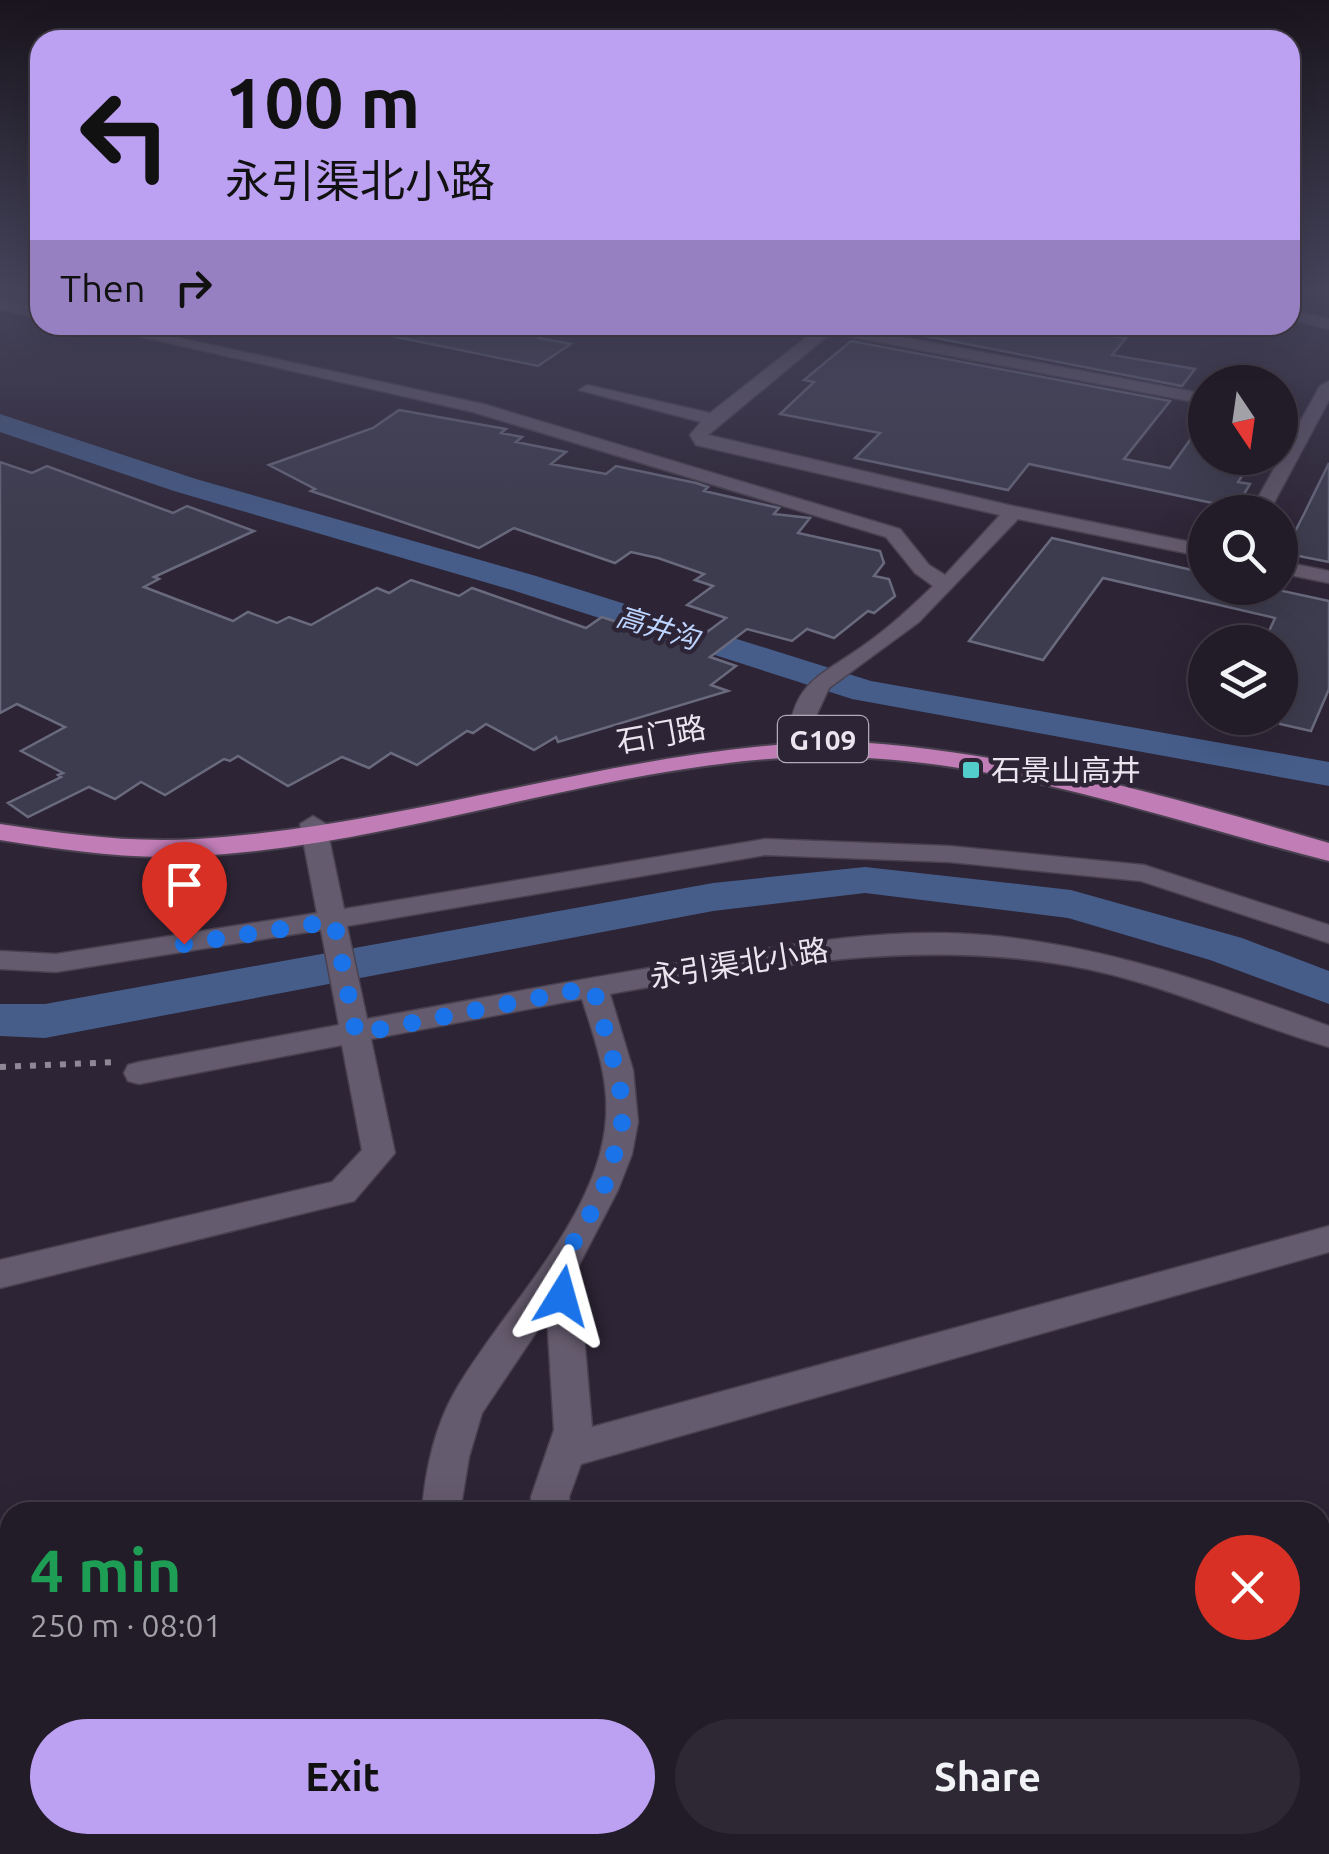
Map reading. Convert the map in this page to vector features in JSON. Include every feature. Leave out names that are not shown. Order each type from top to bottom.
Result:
[{"type":"highway","name":"石门路","points":[[0,832],[102,847],[190,848],[314,830],[662,766],[800,744],[866,740],[1017,756],[1138,784],[1329,839]]},
{"type":"highway","name":"石门路","points":[[800,744],[1018,768],[1086,783],[1329,852]]},
{"type":"highway","name":"石门路","points":[[0,818],[103,834],[314,830]]},
{"type":"street","points":[[337,378],[476,408],[893,533],[922,569],[946,586]]},
{"type":"street","points":[[765,378],[713,419],[698,439],[1013,512],[1188,548]]},
{"type":"street","points":[[1091,378],[1188,396]]},
{"type":"street","points":[[1268,495],[1302,435],[1300,418],[1328,386]]},
{"type":"street","points":[[587,390],[713,419]]},
{"type":"street","points":[[800,744],[820,683],[873,649],[946,586],[1013,512]]},
{"type":"street","points":[[1298,571],[1329,578]]},
{"type":"street","points":[[0,1274],[342,1192],[379,1153],[314,830]]},
{"type":"street","points":[[0,960],[56,963],[334,921],[766,847],[949,854],[1144,873],[1329,934]]},
{"type":"street","name":"永引渠北小路","points":[[139,1073],[354,1026],[855,946],[914,942],[983,944],[1046,952],[1148,975],[1329,1037]]},
{"type":"street","points":[[442,1502],[446,1467],[467,1404],[584,1227],[608,1178],[622,1124],[620,1084],[593,987]]},
{"type":"street","points":[[566,1451],[1329,1239]]},
{"type":"street","points":[[551,1502],[573,1430],[560,1262]]},
{"type":"path","points":[[0,1067],[116,1060],[139,1073]]},
{"type":"building","points":[[1045,378],[1170,401],[1124,459],[1170,468],[1188,443],[1188,475],[1243,475],[1238,482],[1250,484],[1244,495],[1188,498],[1029,464],[1008,490],[855,458],[880,433],[780,414],[814,382],[804,380]]},
{"type":"building","points":[[1138,378],[1188,378],[1182,386]]},
{"type":"building","points":[[399,410],[506,429],[501,433],[522,437],[516,442],[566,452],[551,464],[606,474],[616,466],[696,483],[708,487],[704,491],[779,508],[774,514],[810,518],[798,533],[880,551],[884,563],[874,576],[889,579],[895,596],[834,638],[807,629],[792,641],[747,629],[710,657],[736,666],[711,685],[728,691],[558,742],[556,737],[534,750],[486,724],[473,733],[467,731],[417,765],[391,753],[369,768],[342,757],[288,786],[238,756],[230,761],[224,759],[165,795],[141,782],[115,799],[89,787],[28,817],[8,803],[61,777],[58,775],[63,773],[21,751],[65,727],[17,704],[0,713],[0,462],[32,473],[47,466],[173,513],[187,506],[254,531],[154,577],[159,579],[144,587],[233,621],[248,612],[277,623],[289,617],[311,625],[377,588],[389,593],[411,580],[459,596],[472,588],[586,628],[602,617],[688,646],[726,618],[687,605],[713,586],[695,580],[704,574],[658,558],[631,552],[615,563],[514,528],[479,548],[311,491],[315,489],[269,465],[373,428]]},
{"type":"building","points":[[1329,463],[1329,562],[1298,556],[1298,526]]},
{"type":"building","points":[[1052,538],[1188,569],[1188,598],[1103,578],[1043,660],[969,641]]},
{"type":"building","points":[[1298,594],[1329,601],[1329,689],[1311,731],[1298,728],[1298,625],[1272,625],[1275,618],[1219,605],[1298,605]]},
{"type":"waterway","name":"高井沟","points":[[0,423],[185,485],[524,583],[865,691],[1329,774]]},
{"type":"waterway","points":[[0,1020],[45,1021],[713,897],[865,880],[1071,904],[1226,949],[1329,988]]},
{"type":"place","name":"石景山高井","points":[[971,770]]},
{"type":"route","points":[[184,944],[334,921],[356,1034],[593,987],[620,1084],[622,1124],[608,1178],[584,1227],[560,1262],[562,1296]]}]
